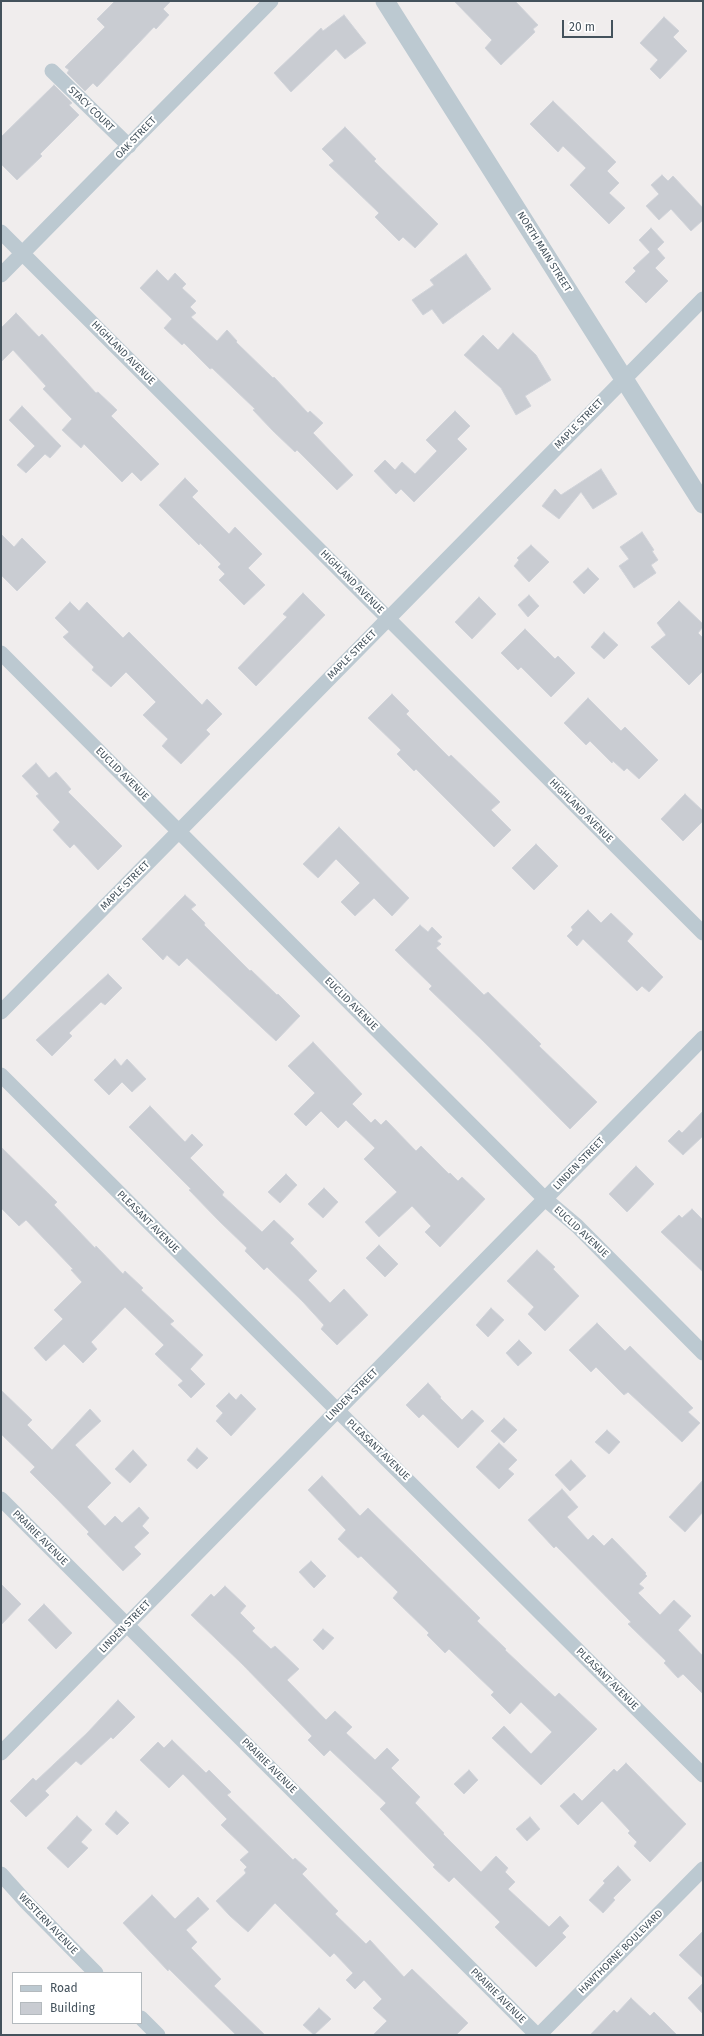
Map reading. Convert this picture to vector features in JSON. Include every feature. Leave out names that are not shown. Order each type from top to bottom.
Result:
[{"type":"street","name":"OAK STREET","points":[[1,275],[271,1]]},
{"type":"street","name":"NORTH MAIN STREET","points":[[385,1],[703,504]]},
{"type":"street","name":"STACY COURT","points":[[52,72],[129,146]]},
{"type":"street","name":"HIGHLAND AVENUE","points":[[1,232],[703,933]]},
{"type":"street","name":"MAPLE STREET","points":[[1,1012],[703,299]]},
{"type":"street","name":"EUCLID AVENUE","points":[[1,653],[703,1353]]},
{"type":"street","name":"LINDEN STREET","points":[[1,1753],[703,1038]]},
{"type":"street","name":"PLEASANT AVENUE","points":[[1,1075],[337,1411],[368,1439],[703,1775]]},
{"type":"street","name":"PRAIRIE AVENUE","points":[[1,1499],[538,2035]]},
{"type":"street","name":"HAWTHORNE BOULEVARD","points":[[538,2035],[703,1869]]},
{"type":"street","name":"WESTERN AVENUE","points":[[1,1874],[26,1902],[95,1972]]},
{"type":"street","points":[[142,2019],[158,2035]]},
{"type":"building","points":[[115,1],[171,1],[163,9],[169,15],[156,29],[154,27],[97,87],[93,83],[85,91],[67,73],[69,70],[65,67],[105,27],[97,19]]},
{"type":"building","points":[[454,1],[515,1],[538,25],[533,29],[535,32],[501,65],[485,48],[492,40]]},
{"type":"building","points":[[344,15],[366,43],[345,59],[336,49],[291,92],[274,73],[321,28],[323,31]]},
{"type":"building","points":[[664,17],[679,31],[673,37],[687,51],[660,79],[650,69],[658,60],[640,43]]},
{"type":"building","points":[[54,85],[72,103],[69,105],[79,115],[40,154],[42,156],[17,180],[1,164],[1,137]]},
{"type":"building","points":[[553,101],[616,162],[607,171],[619,183],[609,193],[625,208],[609,224],[570,185],[586,168],[563,146],[558,152],[530,124]]},
{"type":"building","points":[[345,127],[376,159],[374,161],[438,224],[415,248],[403,237],[399,241],[375,217],[379,213],[329,165],[334,161],[322,149]]},
{"type":"building","points":[[662,175],[668,181],[673,176],[703,208],[703,220],[691,231],[671,209],[659,220],[646,206],[659,194],[651,185]]},
{"type":"building","points":[[651,228],[664,242],[657,249],[665,258],[655,268],[668,281],[646,303],[625,282],[636,271],[633,268],[650,252],[639,240]]},
{"type":"building","points":[[466,254],[491,289],[443,324],[432,309],[423,315],[412,300],[434,285],[430,280]]},
{"type":"building","points":[[157,270],[168,281],[175,273],[186,284],[182,288],[196,301],[190,307],[196,313],[191,317],[217,341],[227,330],[237,341],[236,342],[273,378],[274,377],[308,413],[310,411],[323,423],[313,433],[353,475],[337,490],[297,450],[295,452],[273,431],[253,410],[255,409],[212,368],[210,369],[184,343],[182,345],[164,328],[172,319],[140,288]]},
{"type":"building","points":[[16,313],[39,337],[42,334],[96,393],[98,392],[117,410],[111,416],[159,464],[141,481],[132,472],[122,482],[84,444],[81,448],[62,430],[72,419],[43,389],[46,386],[13,350],[1,362],[1,328]]},
{"type":"building","points":[[513,333],[536,355],[551,380],[525,396],[531,406],[516,415],[501,388],[464,355],[483,335],[498,350]]},
{"type":"building","points":[[22,406],[61,446],[50,458],[45,454],[26,473],[17,465],[35,446],[9,420]]},
{"type":"building","points":[[455,411],[470,426],[457,439],[467,449],[414,502],[401,489],[396,494],[374,471],[385,460],[395,470],[402,462],[415,474],[437,451],[426,440]]},
{"type":"building","points":[[601,469],[617,494],[593,509],[581,492],[559,519],[542,506],[555,489],[561,495]]},
{"type":"building","points":[[185,478],[198,491],[192,497],[229,534],[235,527],[262,554],[248,568],[265,585],[244,605],[219,580],[225,574],[218,567],[221,564],[200,543],[199,545],[159,505]]},
{"type":"building","points":[[642,532],[654,550],[652,551],[658,560],[651,565],[656,573],[634,588],[619,566],[629,559],[620,547]]},
{"type":"building","points":[[1,534],[14,547],[22,538],[46,562],[17,591],[1,575]]},
{"type":"building","points":[[531,545],[549,562],[529,582],[514,566],[519,560],[517,558]]},
{"type":"building","points":[[588,568],[599,579],[584,594],[573,582]]},
{"type":"building","points":[[303,593],[325,615],[256,686],[238,668],[287,617],[283,614]]},
{"type":"building","points":[[529,595],[539,606],[528,617],[518,605]]},
{"type":"building","points":[[479,597],[496,614],[472,639],[455,622]]},
{"type":"building","points":[[679,601],[703,624],[703,627],[698,633],[703,638],[703,671],[689,685],[651,647],[666,635],[657,623]]},
{"type":"building","points":[[70,602],[79,611],[87,602],[123,638],[129,632],[202,705],[207,699],[222,714],[206,730],[210,734],[181,764],[162,746],[168,739],[143,715],[156,702],[126,672],[111,687],[92,670],[94,667],[63,637],[69,632],[55,618]]},
{"type":"building","points":[[525,629],[555,659],[558,656],[575,673],[551,697],[521,667],[518,670],[501,653]]},
{"type":"building","points":[[604,632],[618,645],[604,659],[591,647]]},
{"type":"building","points":[[392,694],[409,711],[406,714],[449,757],[451,755],[500,802],[491,810],[511,830],[494,847],[416,769],[414,771],[397,754],[401,750],[368,718]]},
{"type":"building","points":[[588,698],[621,731],[625,727],[658,760],[639,779],[627,768],[624,771],[613,761],[612,763],[590,741],[586,745],[564,723]]},
{"type":"building","points":[[36,763],[49,778],[56,772],[71,789],[68,792],[122,846],[98,870],[74,844],[70,848],[53,830],[60,822],[36,796],[39,794],[22,776]]},
{"type":"building","points":[[685,794],[703,811],[703,821],[683,841],[661,819]]},
{"type":"building","points":[[339,827],[409,898],[392,916],[374,898],[355,916],[341,902],[360,883],[336,859],[318,878],[303,864]]},
{"type":"building","points":[[536,844],[558,866],[534,890],[512,868]]},
{"type":"building","points":[[185,895],[196,905],[191,909],[205,923],[204,925],[250,971],[251,970],[277,995],[278,994],[300,1016],[276,1041],[187,958],[179,966],[167,955],[163,960],[142,939]]},
{"type":"building","points":[[588,910],[601,923],[611,913],[633,934],[627,941],[663,977],[649,992],[642,986],[637,991],[583,939],[577,946],[567,936],[573,930],[571,927]]},
{"type":"building","points":[[420,925],[428,932],[432,927],[442,937],[437,941],[441,944],[436,948],[484,995],[488,992],[541,1044],[539,1046],[597,1102],[570,1129],[429,989],[432,986],[395,950]]},
{"type":"building","points":[[108,974],[122,988],[105,1005],[101,1002],[69,1033],[72,1036],[52,1056],[36,1040]]},
{"type":"building","points":[[313,1042],[362,1094],[352,1104],[371,1123],[375,1119],[381,1125],[386,1120],[416,1151],[421,1146],[449,1174],[450,1173],[458,1181],[462,1177],[485,1199],[440,1247],[425,1232],[431,1226],[412,1206],[379,1237],[365,1222],[397,1192],[364,1159],[375,1148],[346,1120],[338,1128],[321,1111],[306,1126],[294,1114],[315,1093],[288,1066]]},
{"type":"building","points":[[115,1059],[121,1066],[127,1059],[146,1079],[132,1092],[122,1082],[109,1095],[94,1080]]},
{"type":"building","points":[[150,1106],[185,1142],[192,1134],[203,1145],[190,1158],[224,1192],[222,1195],[262,1232],[274,1220],[294,1239],[290,1243],[317,1271],[308,1280],[330,1303],[344,1289],[368,1315],[337,1345],[321,1329],[324,1325],[303,1302],[267,1267],[264,1270],[245,1251],[247,1248],[129,1127]]},
{"type":"building","points":[[703,1111],[703,1136],[683,1155],[668,1141],[679,1130],[682,1133]]},
{"type":"building","points":[[1,1147],[57,1202],[54,1205],[95,1248],[96,1246],[123,1274],[125,1271],[143,1288],[141,1290],[174,1321],[170,1324],[203,1355],[190,1369],[205,1384],[191,1398],[178,1385],[183,1381],[155,1354],[164,1345],[125,1307],[91,1342],[97,1349],[83,1363],[64,1344],[46,1361],[34,1348],[63,1319],[54,1310],[82,1282],[71,1270],[73,1269],[26,1220],[19,1226],[1,1208]]},
{"type":"building","points":[[636,1166],[654,1184],[627,1212],[609,1194]]},
{"type":"building","points":[[286,1174],[297,1185],[280,1203],[268,1192]]},
{"type":"building","points":[[324,1188],[338,1202],[323,1218],[308,1204]]},
{"type":"building","points":[[692,1209],[703,1220],[703,1272],[661,1232],[679,1215],[682,1218]]},
{"type":"building","points":[[379,1245],[398,1264],[385,1277],[366,1258]]},
{"type":"building","points":[[537,1250],[555,1267],[553,1269],[579,1296],[545,1331],[528,1314],[534,1307],[507,1281]]},
{"type":"building","points":[[491,1308],[504,1320],[488,1337],[476,1325]]},
{"type":"building","points":[[597,1323],[625,1351],[630,1346],[693,1408],[688,1412],[700,1423],[682,1442],[628,1392],[624,1395],[596,1367],[591,1372],[569,1350]]},
{"type":"building","points":[[519,1340],[532,1353],[518,1366],[506,1353]]},
{"type":"building","points":[[428,1383],[441,1397],[440,1398],[462,1420],[472,1410],[484,1421],[458,1448],[423,1414],[419,1418],[406,1405]]},
{"type":"building","points":[[1,1390],[32,1420],[27,1425],[52,1450],[90,1409],[101,1421],[75,1445],[111,1483],[87,1507],[105,1526],[115,1516],[122,1523],[139,1507],[149,1518],[142,1526],[149,1533],[134,1547],[141,1554],[123,1571],[87,1534],[89,1532],[30,1472],[35,1467],[1,1434]]},
{"type":"building","points":[[229,1393],[236,1400],[241,1394],[256,1409],[231,1436],[216,1421],[223,1413],[216,1406]]},
{"type":"building","points":[[504,1418],[517,1430],[504,1443],[491,1431]]},
{"type":"building","points":[[607,1430],[620,1442],[609,1454],[595,1442]]},
{"type":"building","points":[[499,1443],[517,1460],[508,1469],[514,1474],[499,1489],[476,1467]]},
{"type":"building","points":[[197,1448],[208,1458],[197,1469],[187,1460]]},
{"type":"building","points":[[133,1450],[147,1465],[130,1483],[115,1469]]},
{"type":"building","points":[[571,1460],[586,1476],[570,1491],[555,1475]]},
{"type":"building","points":[[322,1476],[360,1516],[368,1508],[480,1618],[477,1621],[506,1649],[505,1650],[555,1697],[559,1693],[597,1729],[541,1785],[492,1738],[504,1726],[531,1754],[552,1732],[521,1702],[510,1714],[491,1695],[494,1692],[449,1649],[445,1653],[427,1635],[429,1633],[393,1598],[398,1592],[361,1556],[358,1558],[338,1539],[346,1530],[308,1490]]},
{"type":"building","points":[[703,1480],[703,1512],[685,1532],[669,1517]]},
{"type":"building","points":[[562,1489],[578,1507],[567,1517],[588,1540],[593,1535],[604,1546],[612,1538],[646,1573],[645,1574],[647,1576],[639,1584],[644,1588],[638,1593],[660,1615],[674,1600],[691,1616],[678,1630],[703,1656],[703,1694],[683,1674],[678,1678],[664,1663],[666,1661],[628,1624],[631,1622],[556,1546],[554,1548],[528,1520]]},
{"type":"building","points":[[311,1561],[326,1576],[314,1588],[299,1572]]},
{"type":"building","points":[[1,1584],[21,1604],[1,1625]]},
{"type":"building","points":[[225,1586],[246,1606],[240,1613],[255,1628],[252,1631],[271,1649],[275,1646],[299,1669],[287,1680],[326,1720],[335,1711],[352,1727],[346,1733],[375,1760],[387,1748],[399,1760],[391,1768],[420,1797],[415,1803],[481,1872],[496,1856],[508,1868],[505,1872],[515,1882],[508,1889],[549,1927],[560,1916],[569,1926],[562,1933],[566,1937],[536,1967],[495,1927],[500,1922],[454,1877],[449,1882],[433,1867],[435,1865],[380,1809],[386,1803],[330,1750],[324,1756],[308,1740],[312,1736],[242,1664],[191,1615],[211,1594],[214,1597]]},
{"type":"building","points":[[44,1604],[72,1633],[56,1649],[28,1620]]},
{"type":"building","points":[[323,1629],[334,1638],[323,1650],[313,1640]]},
{"type":"building","points":[[118,1700],[135,1717],[113,1739],[111,1737],[81,1765],[76,1761],[45,1791],[49,1795],[26,1817],[10,1801],[33,1778],[36,1781],[87,1733]]},
{"type":"building","points":[[172,1740],[206,1773],[209,1770],[231,1792],[227,1795],[293,1860],[295,1858],[307,1869],[302,1874],[338,1911],[335,1914],[366,1944],[370,1940],[404,1977],[412,1969],[468,2023],[456,2035],[373,2035],[387,2021],[373,2008],[382,1999],[364,1980],[355,1989],[346,1980],[353,1973],[334,1953],[330,1957],[275,1903],[248,1932],[230,1916],[216,1901],[246,1873],[244,1870],[247,1867],[240,1860],[249,1852],[221,1825],[227,1819],[183,1774],[169,1788],[140,1760],[158,1742],[164,1748]]},
{"type":"building","points":[[626,1763],[686,1824],[650,1862],[634,1846],[637,1842],[628,1833],[630,1831],[602,1801],[578,1825],[560,1806],[574,1793],[582,1801],[614,1769],[617,1772]]},
{"type":"building","points":[[469,1770],[478,1780],[464,1794],[454,1784]]},
{"type":"building","points":[[116,1811],[129,1823],[117,1835],[105,1824]]},
{"type":"building","points":[[77,1816],[92,1830],[81,1842],[88,1848],[68,1868],[47,1848]]},
{"type":"building","points":[[530,1817],[540,1829],[527,1841],[516,1829]]},
{"type":"building","points":[[618,1866],[631,1880],[613,1898],[615,1900],[603,1913],[589,1900],[605,1883],[603,1881]]},
{"type":"building","points":[[152,1895],[175,1919],[198,1897],[209,1909],[186,1930],[197,1942],[191,1948],[221,1979],[214,1986],[265,2035],[236,2035],[169,1969],[168,1971],[123,1923]]},
{"type":"building","points":[[703,1931],[703,1978],[679,1955]]},
{"type":"building","points":[[703,1983],[703,2014],[688,1998]]},
{"type":"building","points":[[631,1998],[650,2016],[654,2012],[677,2035],[590,2035],[614,2010],[617,2013]]},
{"type":"building","points":[[319,2008],[331,2019],[314,2035],[303,2025]]}]
